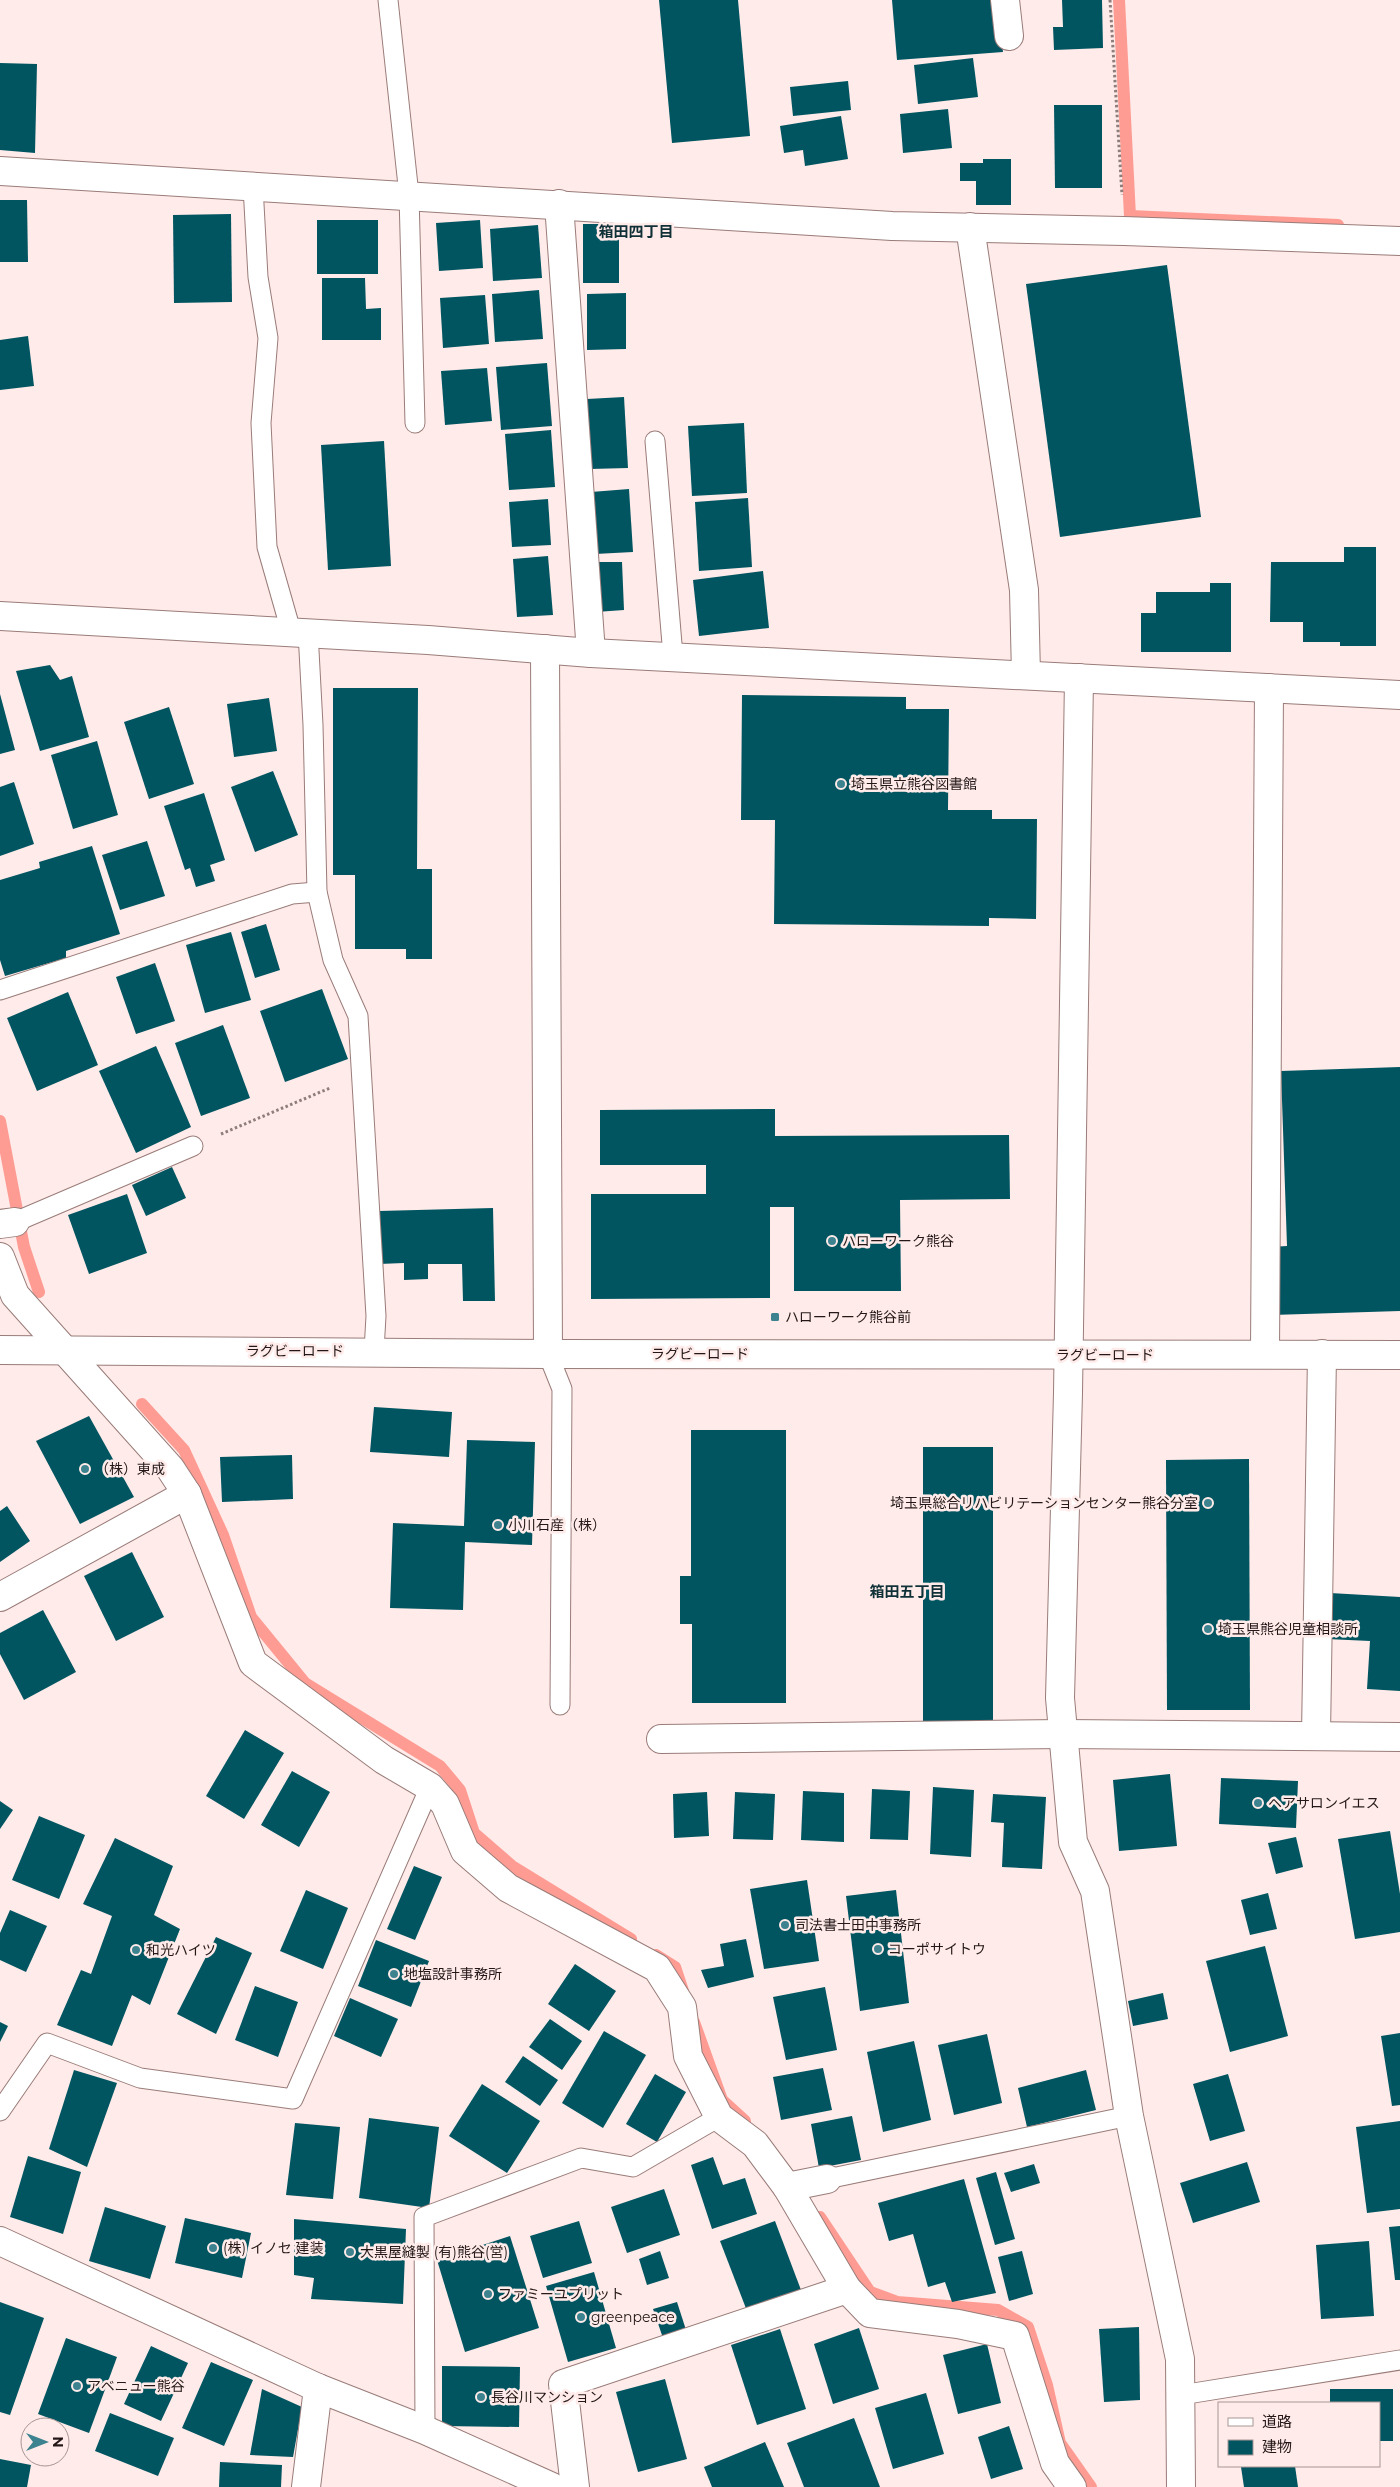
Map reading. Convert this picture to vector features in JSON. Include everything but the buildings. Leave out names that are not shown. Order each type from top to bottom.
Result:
[{"type":"street","points":[[1005,0],[1009,36]]},
{"type":"street","points":[[0,171],[892,226],[1124,231],[1400,241]]},
{"type":"street","points":[[559,204],[591,653]]},
{"type":"street","points":[[970,228],[1024,590],[1026,675]]},
{"type":"street","points":[[0,616],[300,632],[591,653],[1400,695]]},
{"type":"street","points":[[545,649],[548,1354]]},
{"type":"street","points":[[1080,678],[1060,1698],[1073,1842],[1095,1891],[1129,2116],[1180,2359],[1182,2487]]},
{"type":"street","points":[[1265,1354],[1269,688]]},
{"type":"street","points":[[0,1257],[15,1295],[170,1468],[187,1494],[253,1663],[384,1760],[430,1787],[445,1804],[465,1851],[508,1888],[658,1968],[682,2007],[688,2056],[720,2117],[755,2144],[789,2187],[847,2289],[870,2313],[958,2324],[1016,2336],[1055,2463],[1072,2487]]},
{"type":"street","name":"ラグビーロード","points":[[0,1350],[374,1351],[548,1354],[1400,1355]]},
{"type":"street","points":[[1316,1736],[1322,1354]]},
{"type":"street","points":[[0,1597],[187,1494]]},
{"type":"street","points":[[661,1739],[1063,1734],[1400,1737]]},
{"type":"street","points":[[789,2187],[827,2179]]},
{"type":"street","points":[[0,2241],[318,2388],[425,2430],[546,2486]]},
{"type":"street","points":[[574,2487],[563,2384],[847,2289]]},
{"type":"street","points":[[306,2487],[318,2388]]},
{"type":"lane","points":[[388,0],[409,195],[415,424]]},
{"type":"lane","points":[[253,186],[258,277],[268,338],[261,423],[267,547],[300,632],[313,725],[317,892],[332,960],[358,1016],[376,1316],[374,1351]]},
{"type":"lane","points":[[655,441],[673,656]]},
{"type":"lane","points":[[0,990],[292,894],[317,892]]},
{"type":"lane","points":[[8,1223],[46,1210],[193,1146]]},
{"type":"lane","points":[[548,1354],[562,1389],[560,1705]]},
{"type":"lane","points":[[0,2110],[47,2043],[140,2078],[293,2099],[430,1787]]},
{"type":"lane","points":[[827,2179],[1129,2116]]},
{"type":"lane","points":[[425,2430],[424,2217],[581,2158],[633,2167],[720,2117]]},
{"type":"lane","points":[[1181,2395],[1400,2360]]},
{"type":"path","points":[[1110,0],[1124,231]]},
{"type":"path","points":[[193,1146],[362,1074]]},
{"type":"waterway","points":[[1119,0],[1130,216],[1338,225]]},
{"type":"waterway","points":[[0,1121],[24,1247],[39,1292]]},
{"type":"waterway","points":[[142,1404],[184,1450],[223,1535],[251,1617],[305,1683],[440,1766],[460,1790],[474,1833],[512,1866],[631,1939]]},
{"type":"waterway","points":[[656,1955],[675,1967],[683,1991]]},
{"type":"waterway","points":[[694,2022],[722,2100],[745,2121]]},
{"type":"waterway","points":[[820,2217],[870,2292],[897,2302],[998,2310],[1028,2327],[1047,2385],[1060,2443],[1091,2487]]},
{"type":"place","name":"埼玉県立熊谷図書館","points":[[841,784]]},
{"type":"place","name":"ハローワーク熊谷","points":[[832,1241]]},
{"type":"place","name":"ハローワーク熊谷前","points":[[775,1317]]},
{"type":"place","name":"（株）東成","points":[[85,1469]]},
{"type":"place","name":"埼玉県総合リハビリテーションセンター熊谷分室","points":[[1208,1503]]},
{"type":"place","name":"小川石産（株）","points":[[498,1525]]},
{"type":"place","name":"埼玉県熊谷児童相談所","points":[[1208,1629]]},
{"type":"place","name":"ヘアサロンイエス","points":[[1258,1803]]},
{"type":"place","name":"司法書士田中事務所","points":[[785,1925]]},
{"type":"place","name":"コーポサイトウ","points":[[878,1949]]},
{"type":"place","name":"和光ハイツ","points":[[136,1950]]},
{"type":"place","name":"地塩設計事務所","points":[[394,1974]]},
{"type":"place","name":"(株) イノセ 建装","points":[[213,2248]]},
{"type":"place","name":"大黒屋縫製 (有)熊谷(営)","points":[[350,2252]]},
{"type":"place","name":"ファミーユプリット","points":[[488,2294]]},
{"type":"place","name":"greenpeace","points":[[581,2317]]},
{"type":"place","name":"アベニュー熊谷","points":[[77,2386]]},
{"type":"place","name":"長谷川マンション","points":[[481,2397]]},
{"type":"district","name":"箱田四丁目","points":[[636,231]]},
{"type":"district","name":"箱田五丁目","points":[[907,1591]]}]
